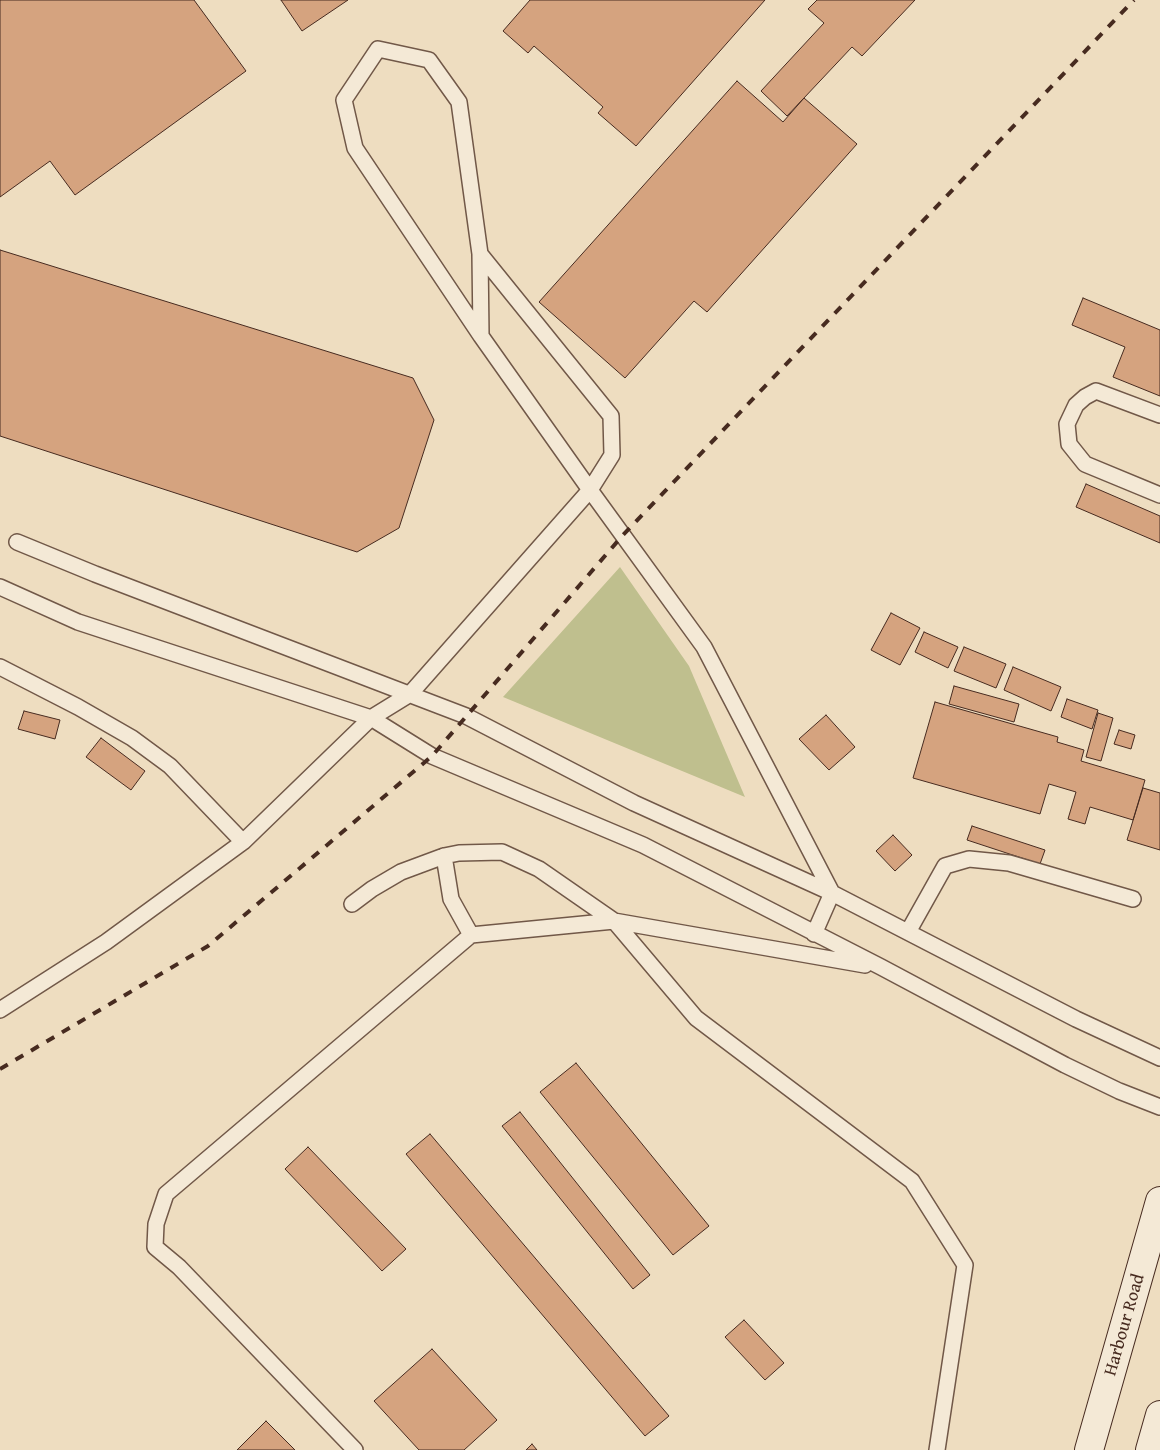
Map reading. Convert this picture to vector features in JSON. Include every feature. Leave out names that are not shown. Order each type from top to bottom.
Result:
[{"type":"main road","name":"Harbour Road","points":[[1089,1450],[1160,1201]]},
{"type":"main road","points":[[1150,1450],[1160,1415]]},
{"type":"lane","points":[[481,336],[480,254],[459,102],[429,60],[378,49],[344,100],[355,148],[481,336],[704,647],[832,893]]},
{"type":"lane","points":[[0,1010],[106,942],[242,842],[370,718],[410,694],[590,490],[612,455],[611,416],[480,254]]},
{"type":"lane","points":[[1160,415],[1096,391],[1085,396],[1076,405],[1067,424],[1069,444],[1085,464],[1160,495]]},
{"type":"lane","points":[[17,542],[95,574],[466,716],[634,803],[832,893],[1076,1019],[1160,1058]]},
{"type":"lane","points":[[0,588],[78,622],[370,718],[432,756],[644,845],[881,967],[1065,1065],[1119,1091],[1160,1107]]},
{"type":"lane","points":[[0,667],[78,707],[132,738],[170,766],[242,842]]},
{"type":"lane","points":[[352,904],[372,889],[401,872],[444,856],[459,853],[502,852],[539,869],[614,921],[696,1018],[912,1181],[965,1265],[937,1450]]},
{"type":"lane","points":[[444,856],[451,899],[471,934]]},
{"type":"lane","points":[[908,932],[945,866],[969,859],[1009,863],[1133,899]]},
{"type":"lane","points":[[814,934],[832,893]]},
{"type":"lane","points":[[355,1450],[179,1267],[155,1247],[156,1224],[166,1194],[471,934],[614,921],[881,967]]},
{"type":"green space","points":[[620,567],[689,666],[745,797],[503,697]]},
{"type":"building","points":[[0,0],[194,0],[246,71],[75,195],[50,161],[0,197]]},
{"type":"building","points":[[281,0],[348,0],[302,31]]},
{"type":"building","points":[[530,0],[765,0],[636,146],[598,113],[603,107],[534,46],[528,53],[503,31]]},
{"type":"building","points":[[817,0],[915,0],[862,56],[852,47],[787,116],[761,91],[824,23],[808,9]]},
{"type":"building","points":[[737,81],[783,122],[804,98],[857,144],[707,312],[694,301],[625,378],[539,302]]},
{"type":"building","points":[[0,250],[413,378],[434,420],[399,528],[357,552],[0,436]]},
{"type":"building","points":[[1083,298],[1160,330],[1160,396],[1113,377],[1125,347],[1072,325]]},
{"type":"building","points":[[1086,484],[1160,516],[1160,543],[1076,507]]},
{"type":"building","points":[[891,613],[920,628],[900,665],[871,650]]},
{"type":"building","points":[[924,632],[958,647],[948,668],[915,652]]},
{"type":"building","points":[[964,647],[1006,664],[996,688],[954,671]]},
{"type":"building","points":[[1013,667],[1061,687],[1051,711],[1004,690]]},
{"type":"building","points":[[954,686],[1019,704],[1014,722],[949,704]]},
{"type":"building","points":[[1067,699],[1098,710],[1092,729],[1061,717]]},
{"type":"building","points":[[935,702],[1058,737],[1057,742],[1084,750],[1081,761],[1145,780],[1133,820],[1090,807],[1085,824],[1068,819],[1076,792],[1049,784],[1040,814],[913,778]]},
{"type":"building","points":[[24,711],[60,720],[55,739],[18,729]]},
{"type":"building","points":[[1098,713],[1113,718],[1101,761],[1086,757]]},
{"type":"building","points":[[826,715],[855,747],[829,770],[799,739]]},
{"type":"building","points":[[1119,730],[1135,735],[1131,749],[1114,744]]},
{"type":"building","points":[[101,738],[145,771],[131,790],[86,757]]},
{"type":"building","points":[[1143,788],[1160,793],[1160,850],[1127,840]]},
{"type":"building","points":[[972,826],[1045,850],[1040,864],[967,840]]},
{"type":"building","points":[[893,835],[912,855],[895,871],[876,851]]},
{"type":"building","points":[[576,1063],[709,1226],[673,1255],[540,1092]]},
{"type":"building","points":[[520,1112],[650,1275],[633,1289],[502,1126]]},
{"type":"building","points":[[430,1134],[669,1416],[645,1436],[406,1154]]},
{"type":"building","points":[[308,1147],[406,1249],[382,1271],[285,1169]]},
{"type":"building","points":[[744,1320],[784,1363],[765,1380],[725,1337]]},
{"type":"building","points":[[432,1349],[497,1420],[464,1450],[419,1450],[374,1401]]},
{"type":"building","points":[[266,1421],[295,1450],[237,1450]]},
{"type":"building","points":[[532,1444],[537,1450],[526,1450]]},
{"type":"railway","points":[[0,1069],[208,946],[432,756],[623,535],[1134,0]]}]
